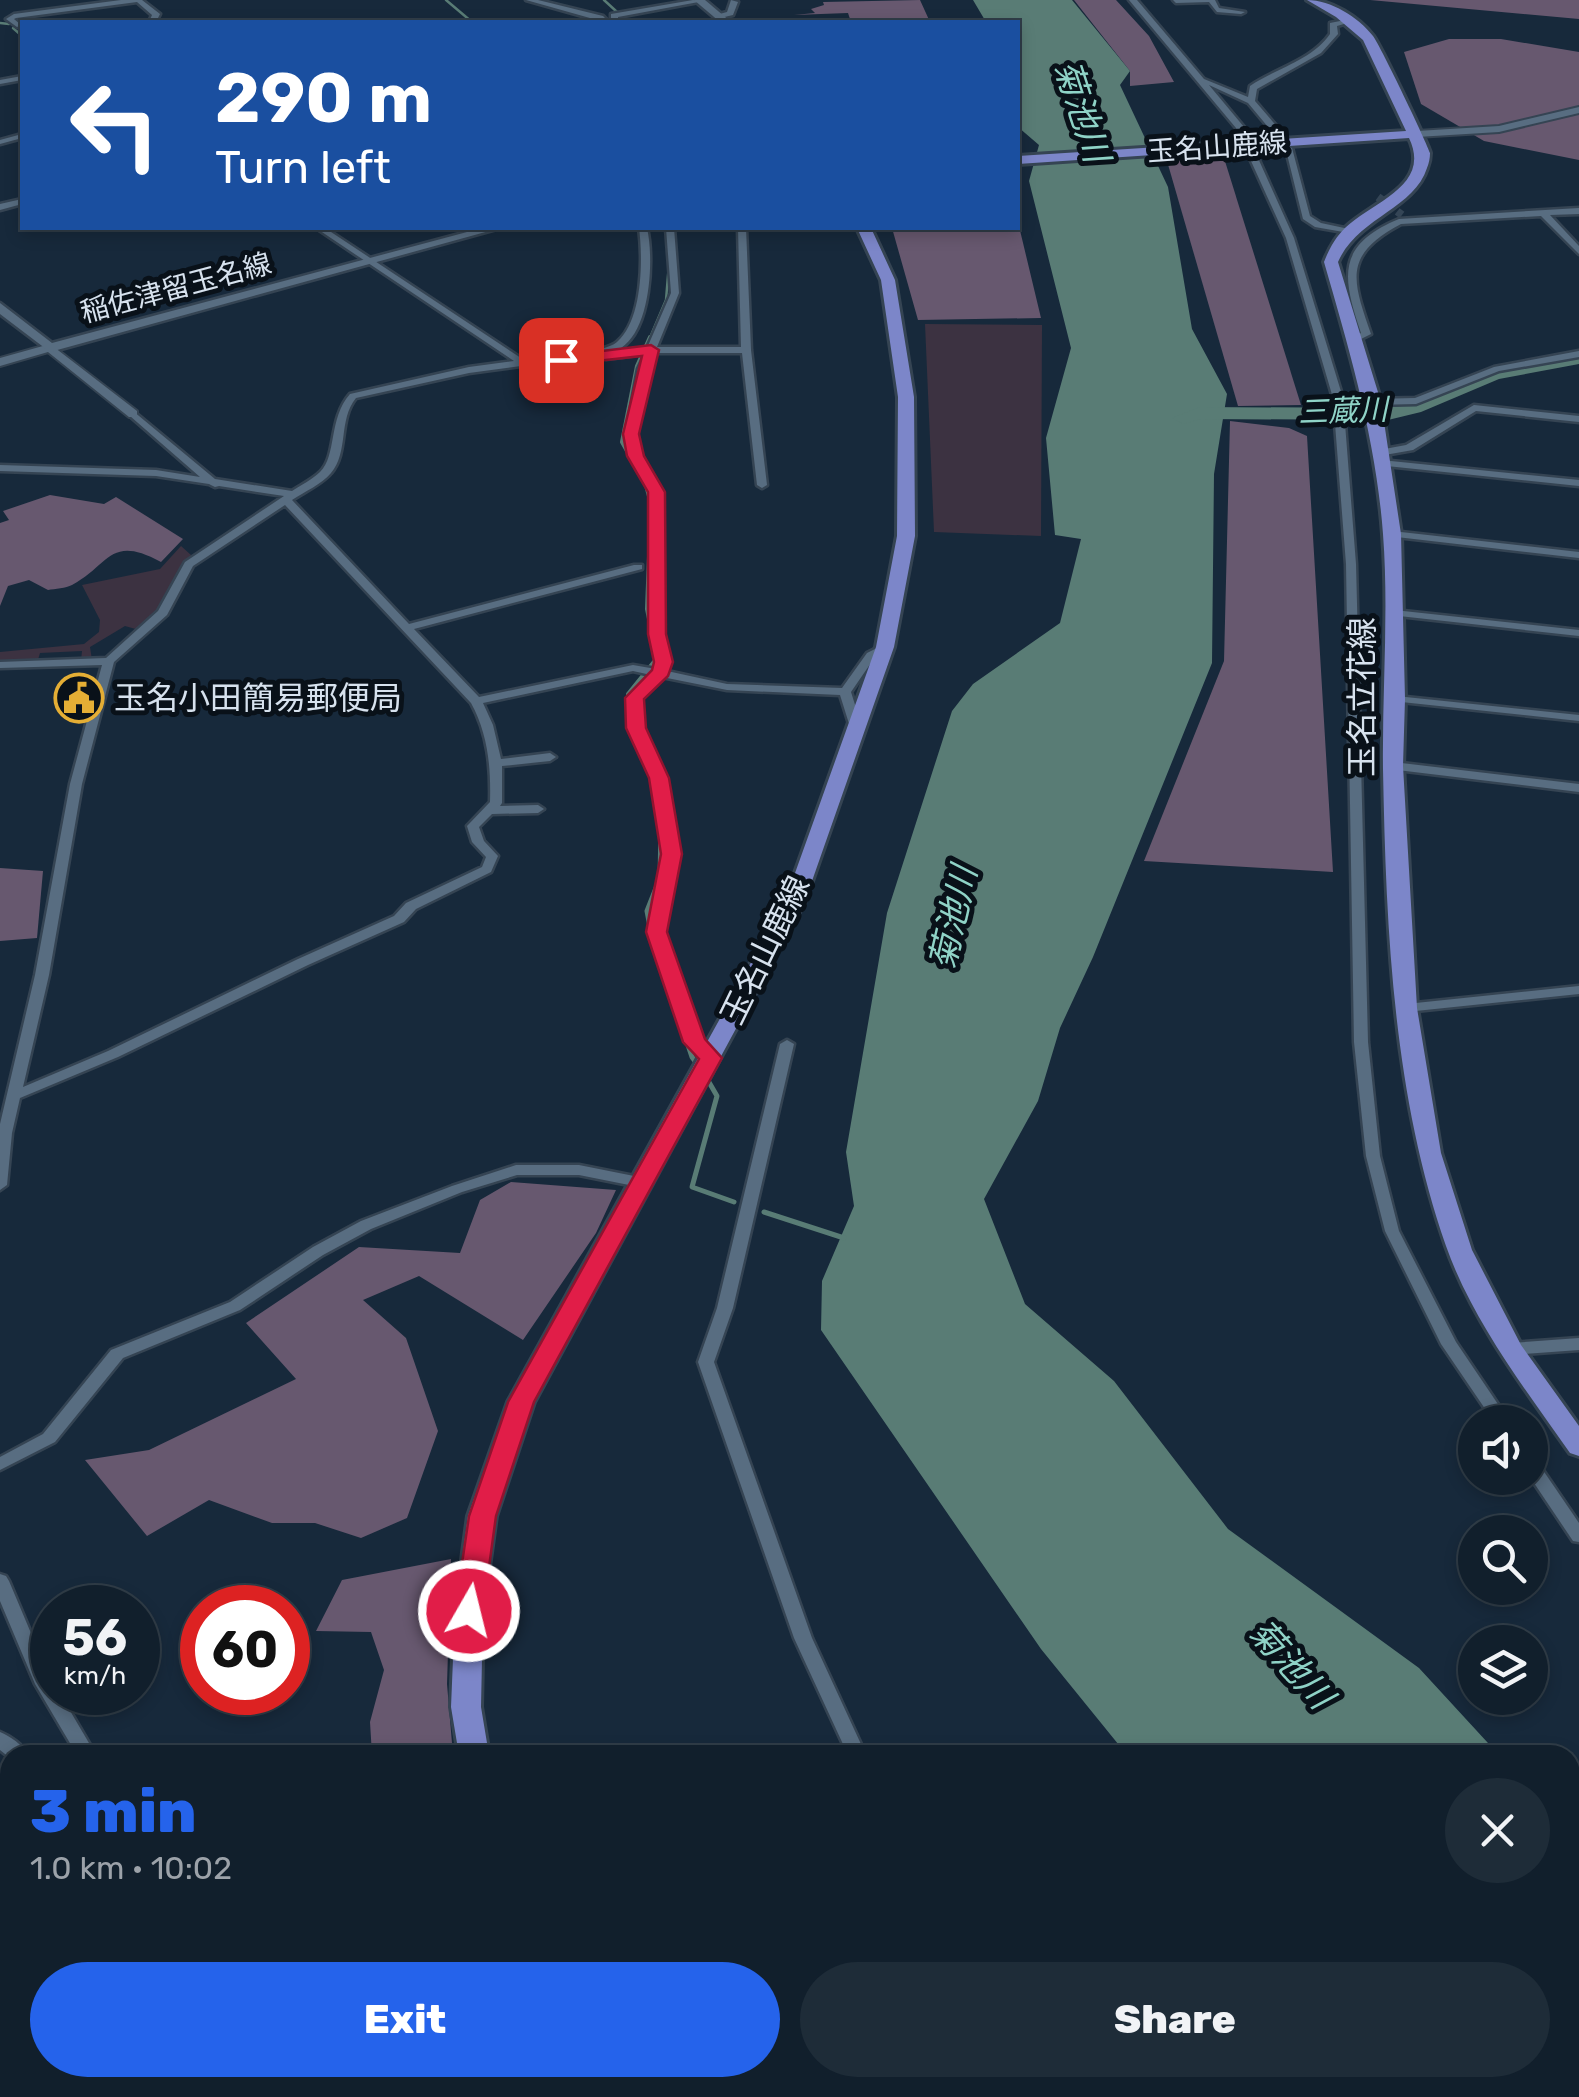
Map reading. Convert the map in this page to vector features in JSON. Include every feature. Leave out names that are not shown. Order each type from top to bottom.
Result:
[{"type":"main road","points":[[700,0],[723,20]]},
{"type":"main road","points":[[1313,0],[1350,20],[1368,38],[1417,134],[1424,163],[1410,188],[1346,231]]},
{"type":"main road","name":"玉名山鹿線","points":[[1020,160],[1417,134]]},
{"type":"main road","name":"稲佐津留玉名線","points":[[0,307],[50,348],[486,230]]},
{"type":"main road","name":"玉名山鹿線","points":[[472,1745],[466,1707],[469,1611],[482,1516],[521,1402],[795,901],[886,647],[906,536],[906,397],[888,280],[865,230]]},
{"type":"main road","name":"玉名立花線","points":[[1346,231],[1330,262],[1375,413],[1392,534],[1396,699],[1393,766],[1406,1008],[1429,1153],[1460,1250],[1511,1350],[1579,1446]]},
{"type":"street","points":[[20,28],[10,19],[138,0],[156,14],[153,20]]},
{"type":"street","points":[[530,0],[602,20]]},
{"type":"street","points":[[615,19],[700,0]]},
{"type":"street","points":[[1133,0],[1200,78],[1247,146],[1290,238],[1325,346],[1339,414],[1350,564],[1361,1042],[1372,1156],[1392,1231],[1449,1344],[1490,1405]]},
{"type":"street","points":[[1176,1],[1211,0],[1217,10],[1241,12]]},
{"type":"street","points":[[723,20],[734,2]]},
{"type":"street","points":[[654,10],[659,20]]},
{"type":"street","points":[[1252,101],[1253,88],[1262,80],[1320,52],[1334,34],[1333,25],[1350,20]]},
{"type":"street","points":[[0,28],[20,28]]},
{"type":"street","points":[[1200,78],[1252,101],[1282,138]]},
{"type":"street","points":[[1417,134],[1498,129],[1579,110]]},
{"type":"street","points":[[1288,148],[1306,218],[1346,231]]},
{"type":"street","points":[[1355,338],[1366,334],[1349,276],[1354,254],[1382,230],[1412,221],[1579,212]]},
{"type":"street","points":[[1402,215],[1412,221]]},
{"type":"street","points":[[1546,215],[1579,252]]},
{"type":"street","points":[[323,230],[520,361]]},
{"type":"street","points":[[0,1185],[5,1134],[16,1095],[76,784],[109,661],[164,613],[190,564],[327,472],[338,450],[340,415],[354,396],[520,361],[608,351],[626,338],[639,308],[647,264],[644,230]]},
{"type":"street","points":[[662,672],[655,566],[656,492],[636,456],[631,434],[651,350],[675,293],[670,230]]},
{"type":"street","points":[[742,230],[746,350],[762,485]]},
{"type":"street","points":[[0,362],[50,348],[216,484]]},
{"type":"street","points":[[551,358],[651,350],[746,350]]},
{"type":"street","points":[[1375,413],[1497,369],[1579,354]]},
{"type":"street","points":[[1380,458],[1409,448],[1474,408],[1579,419]]},
{"type":"street","points":[[1380,458],[1579,483]]},
{"type":"street","points":[[0,468],[156,473],[290,497],[476,702],[486,718],[495,763],[496,803],[473,826],[478,842],[492,856],[487,869],[411,906],[399,919],[254,983],[58,1080],[16,1095]]},
{"type":"street","points":[[1392,534],[1579,554]]},
{"type":"street","points":[[407,628],[638,567]]},
{"type":"street","points":[[1394,613],[1579,633]]},
{"type":"street","points":[[844,692],[872,655],[886,647]]},
{"type":"street","points":[[0,665],[109,661]]},
{"type":"street","points":[[476,702],[606,672],[644,669],[726,687],[844,692]]},
{"type":"street","points":[[662,672],[634,698],[636,728],[659,778],[671,854],[656,932],[706,1068]]},
{"type":"street","points":[[844,692],[857,730]]},
{"type":"street","points":[[1396,699],[1579,718]]},
{"type":"street","points":[[495,763],[550,758]]},
{"type":"street","points":[[1393,766],[1579,788]]},
{"type":"street","points":[[489,810],[538,810]]},
{"type":"street","points":[[1406,1008],[1579,990]]},
{"type":"street","points":[[787,1044],[725,1308],[706,1362],[803,1638],[852,1745]]},
{"type":"street","points":[[0,1464],[49,1438],[118,1354],[236,1306],[318,1251],[366,1225],[516,1170],[579,1170],[644,1183]]},
{"type":"street","points":[[1511,1350],[1579,1344]]},
{"type":"street","points":[[1548,1490],[1579,1536]]},
{"type":"street","points":[[0,1581],[4,1608],[81,1745]]},
{"type":"shaded area","points":[[920,0],[929,20],[850,20],[848,13],[794,15],[815,13],[811,9],[824,5],[823,2]]},
{"type":"shaded area","points":[[1074,0],[1116,0],[1149,36],[1174,82],[1130,86],[1130,71]]},
{"type":"shaded area","points":[[1370,0],[1579,0],[1579,19]]},
{"type":"shaded area","points":[[1449,39],[1501,39],[1579,52],[1579,160],[1484,141],[1421,104],[1404,52]]},
{"type":"shaded area","points":[[1224,158],[1301,405],[1238,406],[1167,161]]},
{"type":"shaded area","points":[[893,230],[1020,230],[1041,318],[918,320]]},
{"type":"shaded area","points":[[925,324],[1042,325],[1041,536],[934,532]]},
{"type":"shaded area","points":[[1230,421],[1289,428],[1307,436],[1333,872],[1144,861],[1224,661]]},
{"type":"shaded area","points":[[50,495],[104,504],[116,497],[183,539],[161,562],[144,554],[120,552],[67,587],[48,590],[29,580],[8,586],[0,606],[0,523],[9,520],[3,511]]},
{"type":"shaded area","points":[[181,546],[191,555],[187,564],[161,605],[139,630],[125,626],[90,647],[92,660],[81,661],[82,651],[40,653],[37,663],[0,662],[0,652],[84,644],[99,632],[100,620],[82,585],[160,569]]},
{"type":"shaded area","points":[[0,868],[43,871],[37,938],[0,941]]},
{"type":"shaded area","points":[[511,1182],[616,1190],[596,1233],[523,1340],[419,1276],[363,1300],[406,1338],[438,1431],[407,1518],[361,1538],[315,1523],[272,1523],[209,1500],[147,1536],[85,1460],[149,1450],[296,1379],[246,1323],[359,1247],[460,1253],[480,1200]]},
{"type":"shaded area","points":[[451,1559],[447,1684],[452,1745],[371,1745],[370,1722],[384,1670],[371,1632],[316,1631],[342,1580]]},
{"type":"water","name":"菊池川","points":[[973,0],[1072,0],[1130,71],[1120,85],[1168,187],[1192,329],[1227,394],[1214,474],[1212,663],[1093,957],[1060,1028],[1038,1101],[984,1199],[1025,1304],[1114,1381],[1228,1529],[1419,1668],[1458,1715],[1490,1745],[1119,1745],[1041,1649],[821,1330],[822,1281],[854,1206],[846,1152],[887,913],[952,711],[973,684],[1060,623],[1081,539],[1055,535],[1046,438],[1071,348],[1029,181],[1039,145],[1020,129],[1020,20],[985,20]]},
{"type":"waterway","points":[[446,0],[470,20]]},
{"type":"waterway","points":[[604,0],[626,20]]},
{"type":"waterway","points":[[0,23],[9,24]]},
{"type":"waterway","points":[[13,28],[20,34]]},
{"type":"waterway","points":[[649,340],[666,300],[669,263]]},
{"type":"waterway","points":[[629,701],[628,694],[657,658],[647,609],[651,504],[646,485],[622,442],[637,366],[650,337]]},
{"type":"waterway","name":"三蔵川","points":[[1183,418],[1200,413],[1388,414],[1414,408],[1494,374],[1579,358]]},
{"type":"waterway","points":[[651,932],[647,911],[660,878],[661,826]]},
{"type":"waterway","points":[[668,985],[692,1057],[700,1068]]},
{"type":"waterway","points":[[706,1077],[717,1096],[692,1187],[734,1202]]},
{"type":"waterway","points":[[764,1212],[844,1238]]},
{"type":"tunnel","points":[[1378,197],[1402,215]]},
{"type":"place","name":"玉名小田簡易郵便局","points":[[79,698]]},
{"type":"route","points":[[469,1611],[482,1516],[521,1402],[711,1058],[694,1042],[656,932],[671,854],[659,778],[636,728],[634,698],[662,672],[664,662],[657,634],[656,492],[636,456],[631,434],[651,350],[561,360]]}]
